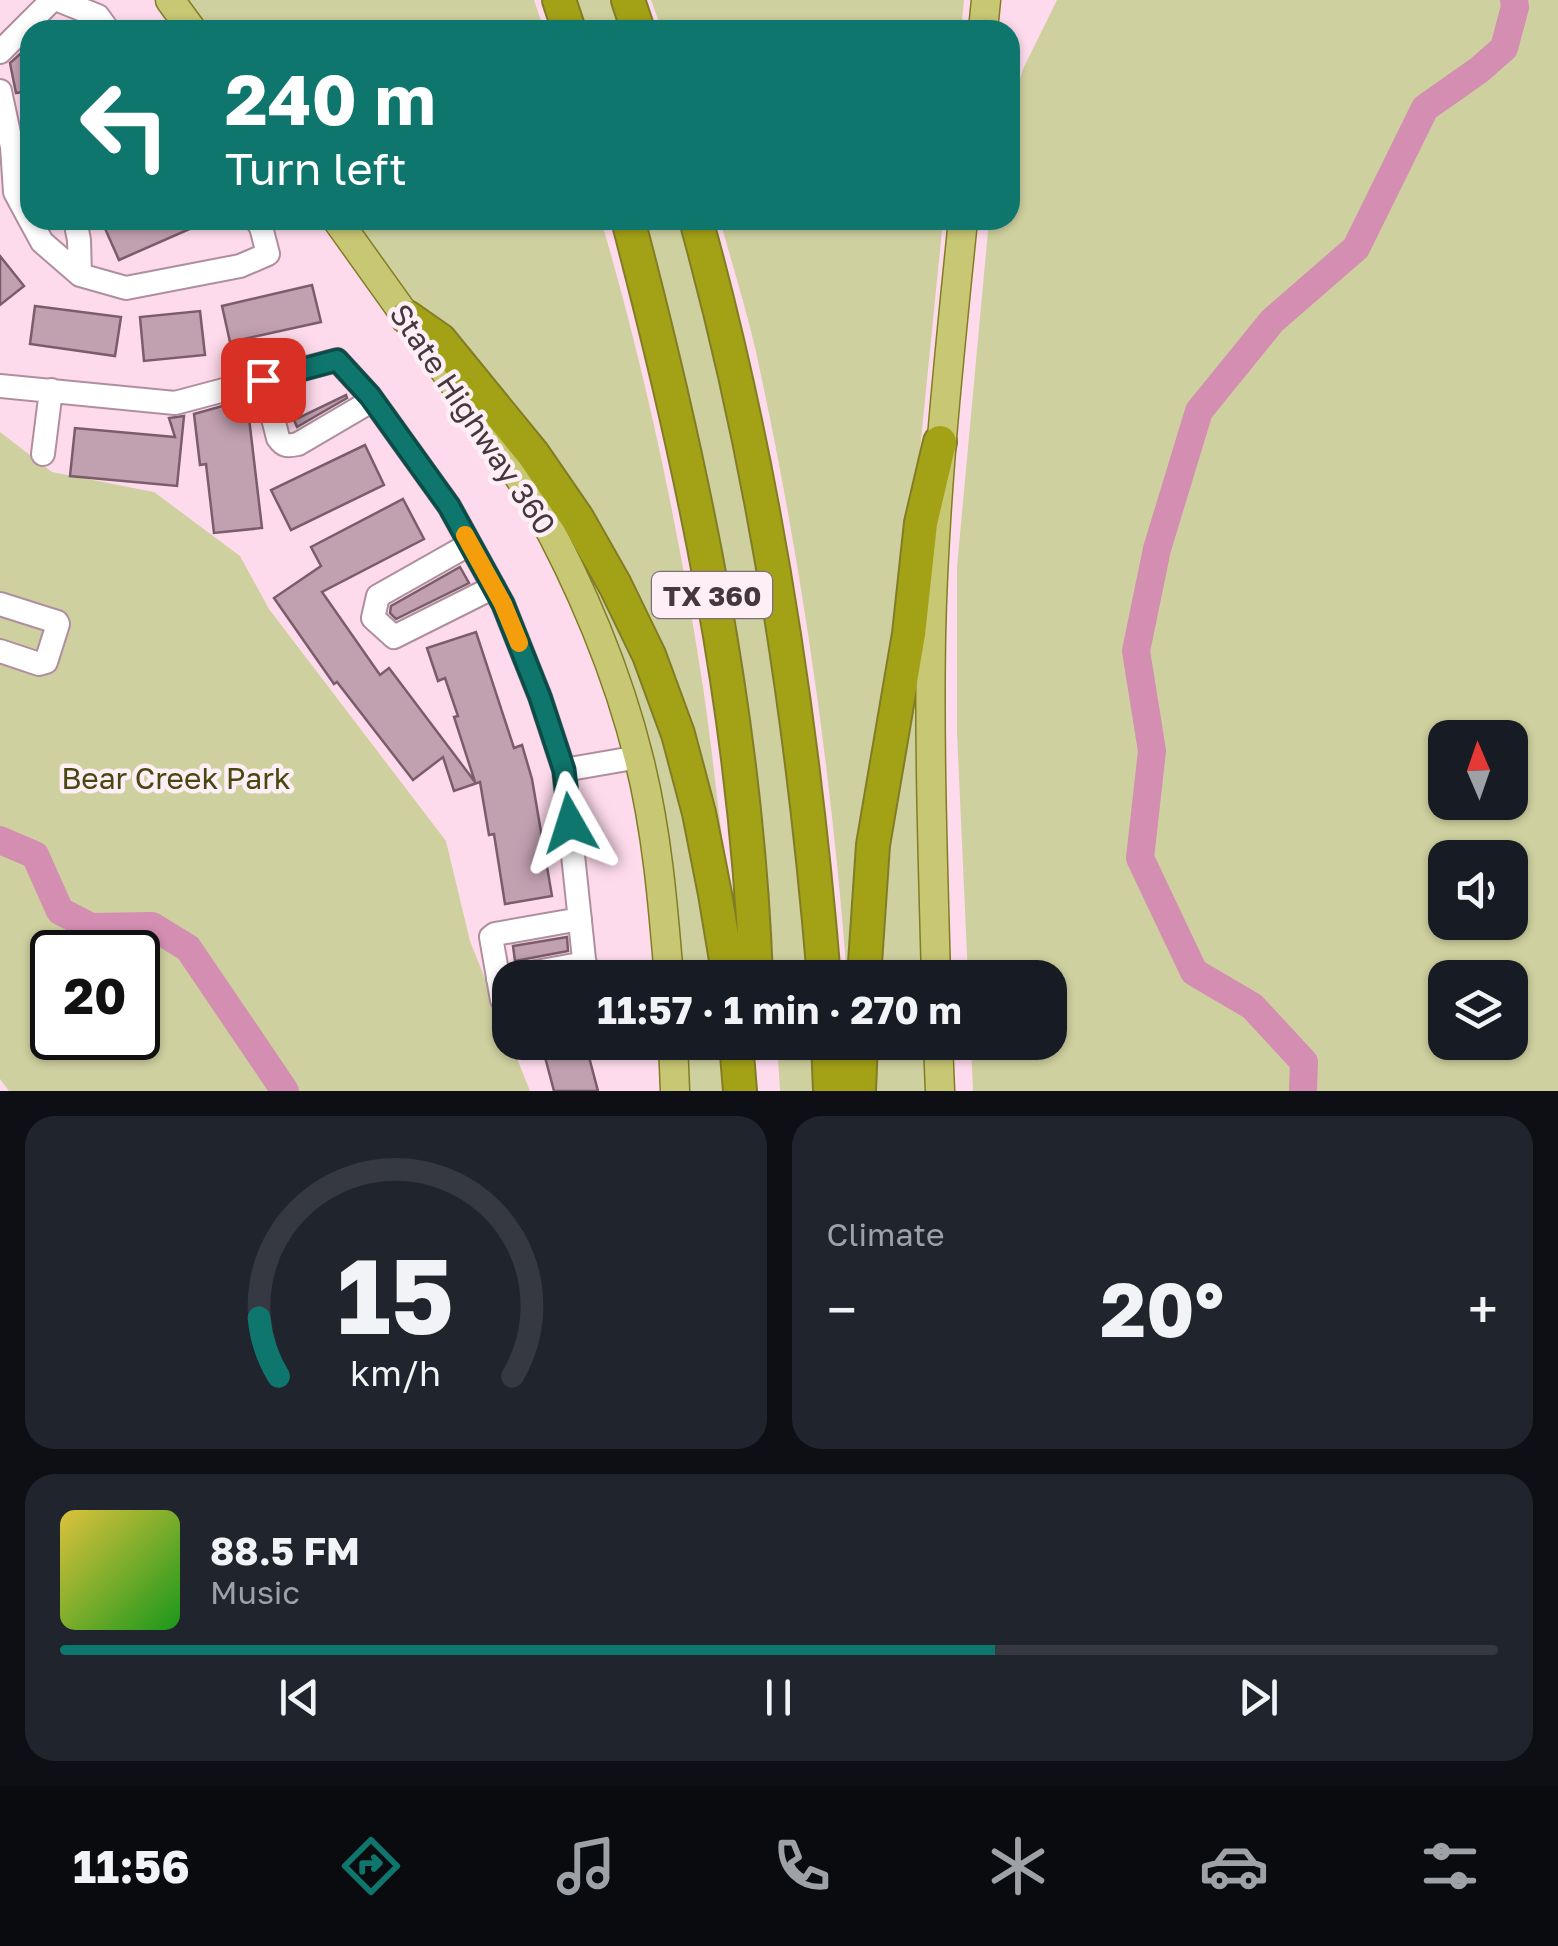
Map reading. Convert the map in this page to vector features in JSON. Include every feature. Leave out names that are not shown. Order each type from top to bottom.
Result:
[{"type":"highway","name":"TX 360","points":[[630,230],[677,417],[718,630],[735,736],[753,899],[755,960]]},
{"type":"highway","name":"TX 360","points":[[698,230],[747,430],[784,626],[812,843],[822,960]]},
{"type":"highway","points":[[407,317],[440,340],[533,454],[577,518],[615,584],[648,654],[678,734],[702,829],[726,960]]},
{"type":"highway","points":[[865,960],[873,845],[909,634],[921,523],[940,442]]},
{"type":"highway","points":[[737,1060],[740,1091]]},
{"type":"highway","points":[[759,1060],[760,1091]]},
{"type":"highway","points":[[829,1060],[830,1091]]},
{"type":"highway","points":[[859,1091],[861,1060]]},
{"type":"main road","name":"State Highway 360","points":[[343,230],[508,460],[573,577],[639,756],[662,892],[668,960]]},
{"type":"main road","points":[[936,960],[931,632],[940,442],[963,230]]},
{"type":"main road","points":[[674,1060],[675,1091]]},
{"type":"main road","points":[[939,1060],[940,1091]]},
{"type":"lane","points":[[34,20],[55,0],[101,20]]},
{"type":"lane","points":[[0,52],[20,33]]},
{"type":"lane","points":[[2,100],[20,200]]},
{"type":"lane","points":[[35,230],[42,242],[80,275],[126,288],[240,266],[268,254],[262,230]]},
{"type":"lane","points":[[76,230],[80,275]]},
{"type":"lane","points":[[0,386],[175,403],[337,360],[373,400],[449,506],[503,604],[564,770],[584,960]]},
{"type":"lane","points":[[263,380],[278,438],[289,446],[373,400]]},
{"type":"lane","points":[[44,454],[51,390]]},
{"type":"lane","points":[[470,544],[378,596],[374,618],[394,636],[494,587]]},
{"type":"lane","points":[[0,604],[58,624],[46,662],[39,664],[0,651]]},
{"type":"lane","points":[[564,770],[639,756]]},
{"type":"lane","points":[[494,960],[490,942],[495,934],[580,919]]},
{"type":"green space","points":[[185,0],[534,0],[541,20],[200,20]]},
{"type":"green space","points":[[577,0],[611,0],[618,20],[584,20]]},
{"type":"green space","points":[[651,0],[964,0],[962,20],[658,20]]},
{"type":"green space","points":[[1057,0],[1558,0],[1558,1091],[973,1091],[972,1060],[1067,1060],[1067,960],[967,960],[957,732],[957,567],[988,230],[1020,230],[1020,79]]},
{"type":"green space","points":[[356,230],[604,230],[647,394],[683,569],[703,687],[729,890],[655,654],[422,311]]},
{"type":"green space","points":[[649,230],[682,230],[736,459],[761,594],[799,867],[807,960],[772,960],[761,838]]},
{"type":"green space","points":[[723,230],[942,230],[916,490],[860,960],[845,960],[823,741],[787,507],[756,352]]},
{"type":"green space","name":"Bear Creek Park","points":[[0,432],[52,472],[154,492],[240,556],[269,609],[446,841],[470,941],[492,996],[492,1060],[518,1060],[530,1091],[9,1091],[0,1079]]},
{"type":"green space","points":[[523,461],[592,570],[646,688],[671,770],[681,781],[716,960],[677,960],[651,771]]},
{"type":"green space","points":[[921,668],[926,960],[874,960],[890,782]]},
{"type":"green space","points":[[684,1060],[729,1060],[732,1091],[685,1091]]},
{"type":"green space","points":[[778,1060],[812,1060],[813,1091],[780,1091]]},
{"type":"green space","points":[[869,1060],[929,1060],[930,1091],[868,1091]]},
{"type":"building","points":[[20,54],[20,92],[16,93],[10,63]]},
{"type":"building","points":[[106,230],[187,230],[119,260]]},
{"type":"building","points":[[0,256],[24,286],[0,305]]},
{"type":"building","points":[[312,285],[321,322],[230,342],[222,306]]},
{"type":"building","points":[[35,306],[121,317],[115,356],[30,344]]},
{"type":"building","points":[[200,311],[205,355],[144,361],[140,317]]},
{"type":"building","points":[[346,395],[347,398],[297,427],[294,420]]},
{"type":"building","points":[[244,400],[262,528],[214,533],[206,464],[200,465],[194,414]]},
{"type":"building","points":[[184,416],[177,486],[70,476],[75,428],[175,437],[169,418]]},
{"type":"building","points":[[365,445],[384,485],[291,530],[271,490]]},
{"type":"building","points":[[403,499],[424,539],[322,592],[380,675],[389,668],[475,782],[445,678],[438,681],[427,648],[476,632],[514,748],[522,745],[532,779],[552,896],[505,904],[494,834],[489,835],[480,782],[454,791],[443,757],[413,780],[337,682],[334,684],[274,598],[321,566],[311,547]]},
{"type":"building","points":[[460,567],[469,583],[396,619],[390,613],[391,606]]},
{"type":"building","points":[[567,937],[568,951],[515,960],[513,946]]},
{"type":"building","points":[[546,1060],[590,1060],[598,1091],[554,1091]]},
{"type":"waterway","points":[[1303,1091],[1304,1062],[1252,1006],[1194,972],[1140,858],[1152,751],[1136,651],[1157,549],[1199,411],[1272,321],[1356,248],[1425,108],[1504,48],[1514,0]]},
{"type":"waterway","points":[[0,840],[35,855],[60,911],[91,927],[152,926],[188,948],[285,1091]]},
{"type":"slow traffic","points":[[465,535],[503,604],[519,643]]},
{"type":"route","points":[[263,380],[337,360],[370,396],[449,506],[503,604],[540,697],[564,770],[570,823]]}]
